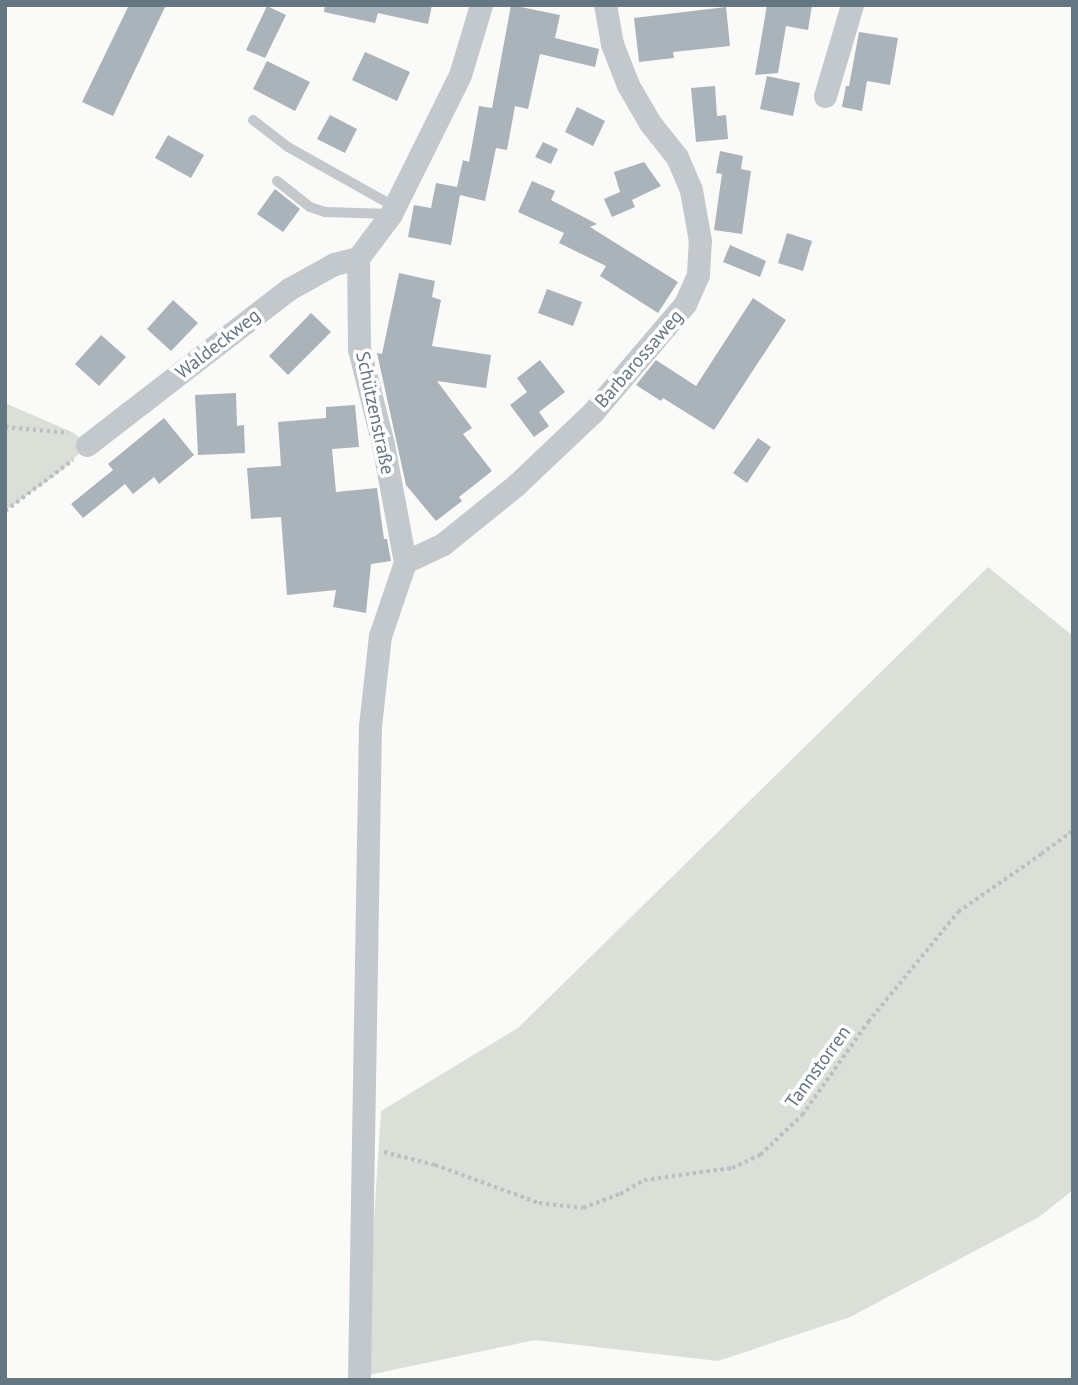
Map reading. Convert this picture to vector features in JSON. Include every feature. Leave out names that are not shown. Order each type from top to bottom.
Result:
[{"type":"street","points":[[358,258],[393,210],[460,75],[481,5]]},
{"type":"street","name":"Barbarossaweg","points":[[405,562],[443,544],[516,485],[593,412],[678,313],[698,275],[700,241],[691,190],[677,157],[650,122],[628,85],[612,44],[605,5]]},
{"type":"street","points":[[825,96],[852,5]]},
{"type":"street","name":"Schützenstraße","points":[[358,258],[359,349],[383,444],[405,562],[380,636],[370,726],[359,1380]]},
{"type":"street","name":"Waldeckweg","points":[[87,444],[289,289],[334,264],[358,258]]},
{"type":"lane","points":[[253,120],[288,147],[393,210]]},
{"type":"lane","points":[[277,181],[310,207],[325,212],[393,210]]},
{"type":"path","points":[[5,427],[74,433],[87,444],[64,469],[5,511]]},
{"type":"path","name":"Tannstorren","points":[[365,1146],[435,1166],[538,1203],[583,1208],[620,1194],[644,1180],[732,1168],[760,1156],[802,1115],[868,1022],[958,912],[1060,841],[1073,827]]},
{"type":"shaded area","points":[[5,403],[74,433],[87,445],[64,469],[5,511]]},
{"type":"shaded area","points":[[988,567],[1073,636],[1073,1190],[1039,1217],[850,1317],[718,1361],[535,1340],[364,1376],[381,1111],[518,1028]]},
{"type":"building","points":[[129,5],[166,5],[113,116],[82,102]]},
{"type":"building","points":[[325,5],[432,5],[428,24],[378,13],[375,23],[324,12]]},
{"type":"building","points":[[511,5],[560,15],[555,38],[599,49],[595,67],[540,54],[528,109],[515,106],[507,150],[496,148],[485,201],[460,195],[451,245],[408,237],[414,205],[431,208],[436,183],[457,187],[463,160],[469,162],[479,106],[492,108]]},
{"type":"building","points":[[767,5],[812,5],[808,30],[786,26],[778,73],[755,75]]},
{"type":"building","points":[[267,6],[286,15],[265,58],[246,50]]},
{"type":"building","points":[[726,7],[730,46],[673,52],[674,58],[639,62],[634,18]]},
{"type":"building","points":[[859,32],[898,38],[890,85],[867,81],[862,111],[842,107],[846,86],[849,86]]},
{"type":"building","points":[[365,52],[410,72],[397,101],[352,80]]},
{"type":"building","points":[[267,61],[310,82],[295,111],[253,89]]},
{"type":"building","points":[[767,76],[800,83],[793,116],[760,109]]},
{"type":"building","points":[[715,86],[717,116],[726,115],[728,139],[696,142],[691,88]]},
{"type":"building","points":[[577,107],[605,121],[593,146],[565,132]]},
{"type":"building","points":[[330,115],[357,129],[345,153],[317,139]]},
{"type":"building","points":[[168,135],[204,155],[191,178],[155,158]]},
{"type":"building","points":[[543,142],[558,149],[551,164],[535,157]]},
{"type":"building","points":[[720,151],[743,156],[741,169],[751,171],[742,234],[714,230],[722,174],[716,173]]},
{"type":"building","points":[[644,162],[661,186],[632,200],[635,207],[612,217],[604,199],[620,192],[614,172]]},
{"type":"building","points":[[532,181],[555,191],[551,200],[597,224],[590,227],[678,282],[658,313],[600,276],[606,266],[559,243],[564,233],[518,212]]},
{"type":"building","points":[[275,189],[300,209],[283,232],[257,214]]},
{"type":"building","points":[[787,233],[812,241],[803,271],[778,263]]},
{"type":"building","points":[[730,245],[766,261],[760,277],[723,262]]},
{"type":"building","points":[[399,273],[435,281],[432,297],[441,300],[432,346],[491,355],[486,388],[437,381],[472,428],[463,434],[492,471],[459,497],[462,501],[436,521],[406,485],[377,353],[382,354]]},
{"type":"building","points":[[547,289],[582,302],[573,326],[538,313]]},
{"type":"building","points":[[753,298],[786,320],[714,430],[663,398],[661,401],[636,385],[656,360],[696,386]]},
{"type":"building","points":[[173,300],[198,323],[171,351],[147,329]]},
{"type":"building","points":[[311,313],[331,332],[288,375],[269,356]]},
{"type":"building","points":[[101,335],[126,357],[99,386],[75,364]]},
{"type":"building","points":[[540,360],[565,392],[539,412],[549,426],[534,437],[510,405],[527,392],[517,378]]},
{"type":"building","points":[[236,393],[237,426],[244,425],[245,453],[198,455],[195,395]]},
{"type":"building","points":[[355,405],[359,447],[332,449],[336,492],[377,488],[384,539],[387,539],[391,561],[371,564],[366,613],[333,607],[336,590],[287,595],[281,517],[251,519],[247,468],[281,466],[278,422],[326,418],[326,407]]},
{"type":"building","points":[[164,418],[194,455],[159,484],[154,477],[133,494],[125,484],[83,518],[71,504],[113,470],[108,464]]},
{"type":"building","points":[[758,438],[771,447],[747,483],[733,473]]}]
